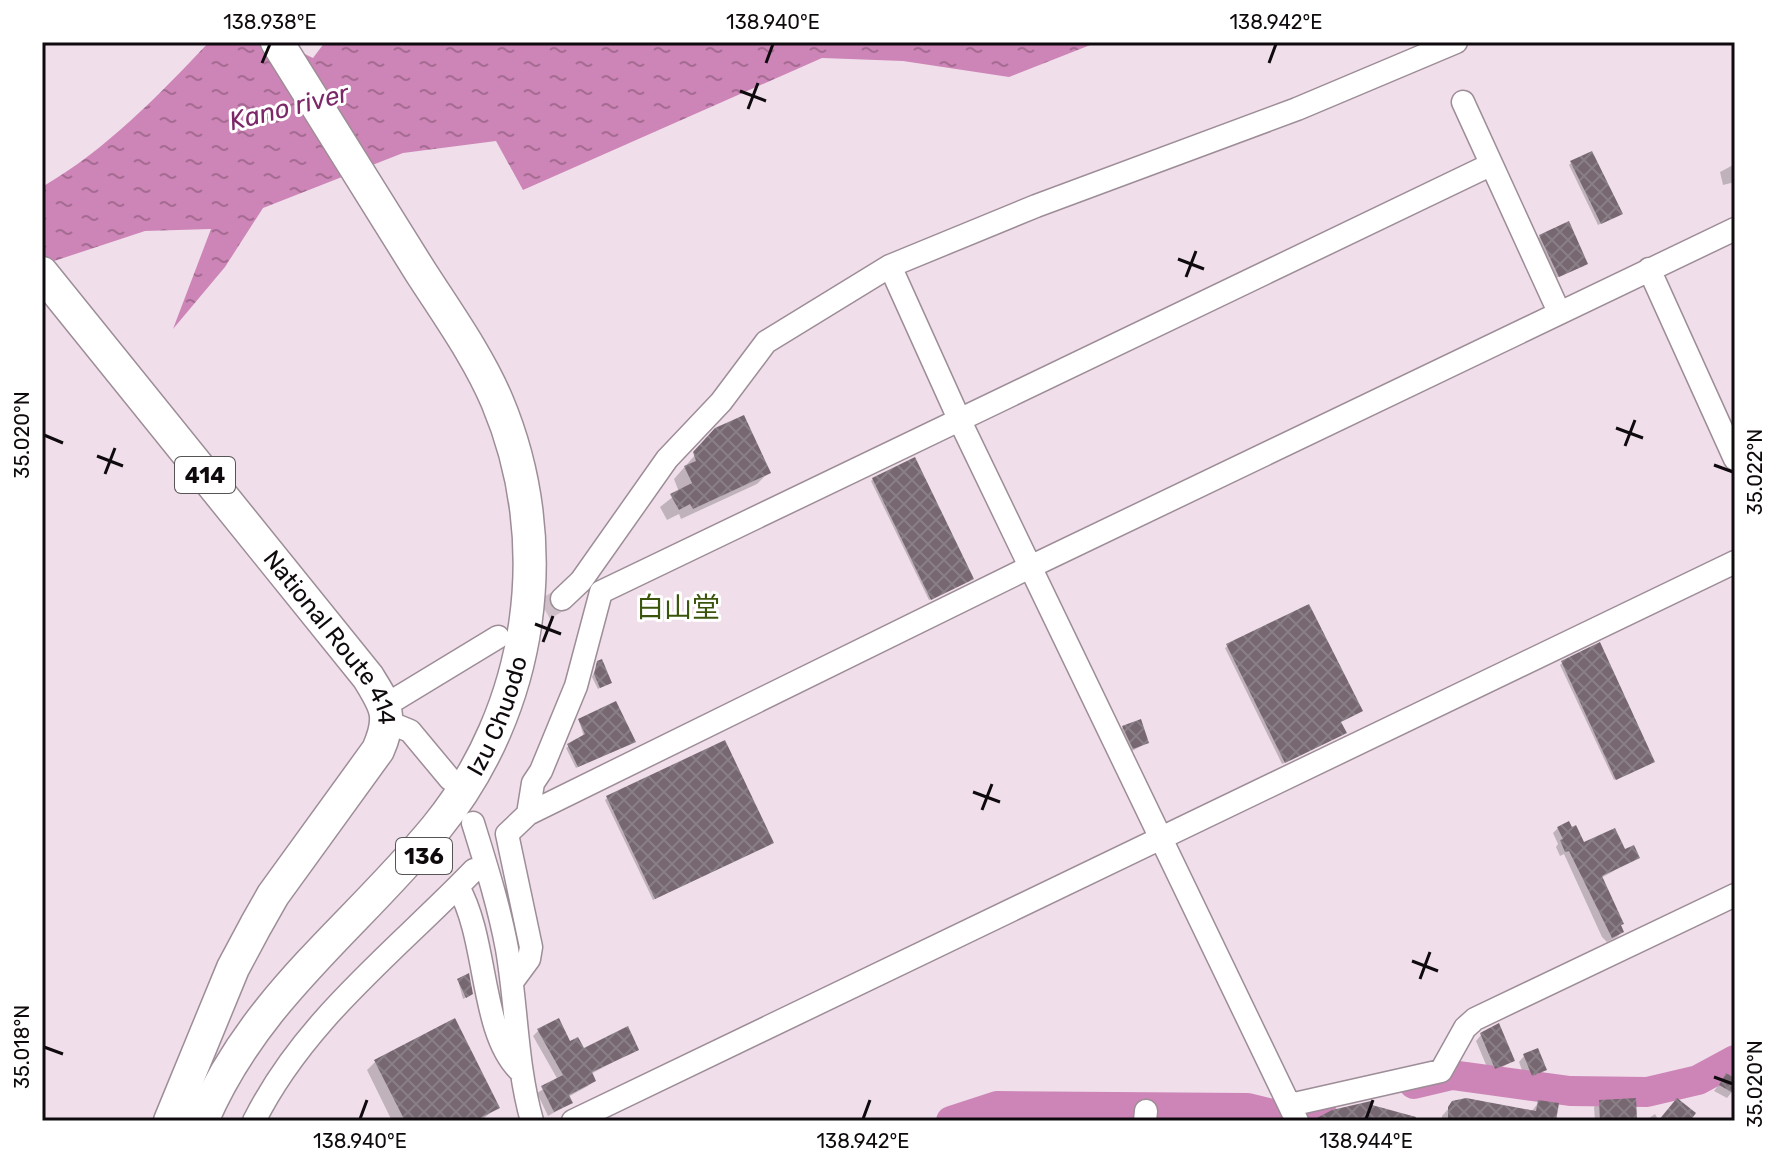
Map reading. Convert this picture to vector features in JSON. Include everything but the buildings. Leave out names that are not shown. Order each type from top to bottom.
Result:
[{"type":"highway","name":"Izu Chuodo","points":[[202,1121],[236,1054],[270,1006],[412,855],[469,782],[496,730],[515,678],[530,593],[534,546],[517,464],[488,382],[277,42]]},
{"type":"highway","name":"Izu Chuodo","points":[[212,1121],[237,1069],[276,1013],[442,836],[482,778],[515,706],[530,653],[538,593],[524,462],[494,380],[458,315],[287,42]]},
{"type":"highway","name":"National Route 414","points":[[42,273],[368,677],[387,714],[378,750],[273,895],[233,968],[170,1121]]},
{"type":"street","points":[[562,599],[597,560],[667,459],[721,402],[766,342],[890,266],[1036,206],[1297,109],[1456,42]]},
{"type":"street","points":[[1463,102],[1559,312]]},
{"type":"street","points":[[528,814],[533,783],[541,771],[576,686],[601,592],[1490,165]]},
{"type":"street","points":[[512,982],[529,959],[531,947],[507,834],[528,814],[1032,566],[1735,229]]},
{"type":"street","points":[[890,266],[959,419],[1294,1113],[1441,1071],[1465,1028],[1475,1019],[1735,895]]},
{"type":"street","points":[[1649,269],[1735,459]]},
{"type":"street","points":[[573,1121],[1735,562]]},
{"type":"street","points":[[450,779],[410,731],[387,714],[498,637]]},
{"type":"street","points":[[473,823],[494,890],[512,982],[519,1070],[532,1121]]},
{"type":"street","points":[[254,1121],[282,1070],[331,1010],[474,870]]},
{"type":"street","points":[[458,887],[467,903],[484,966],[501,1050],[519,1070]]},
{"type":"water","name":"Kano river","points":[[209,42],[280,42],[313,58],[325,42],[1098,42],[1009,77],[903,61],[822,58],[523,190],[496,141],[403,153],[263,208],[225,267],[173,329],[211,229],[145,231],[42,265],[42,187],[110,139]]},
{"type":"waterway","points":[[1414,1084],[1452,1075],[1570,1091],[1647,1092],[1698,1080],[1735,1060]]},
{"type":"waterway","points":[[951,1121],[997,1106],[1248,1108],[1281,1116],[1321,1106]]},
{"type":"tunnel","points":[[516,626],[562,599]]},
{"type":"district","name":"白山堂","points":[[678,607]]}]
